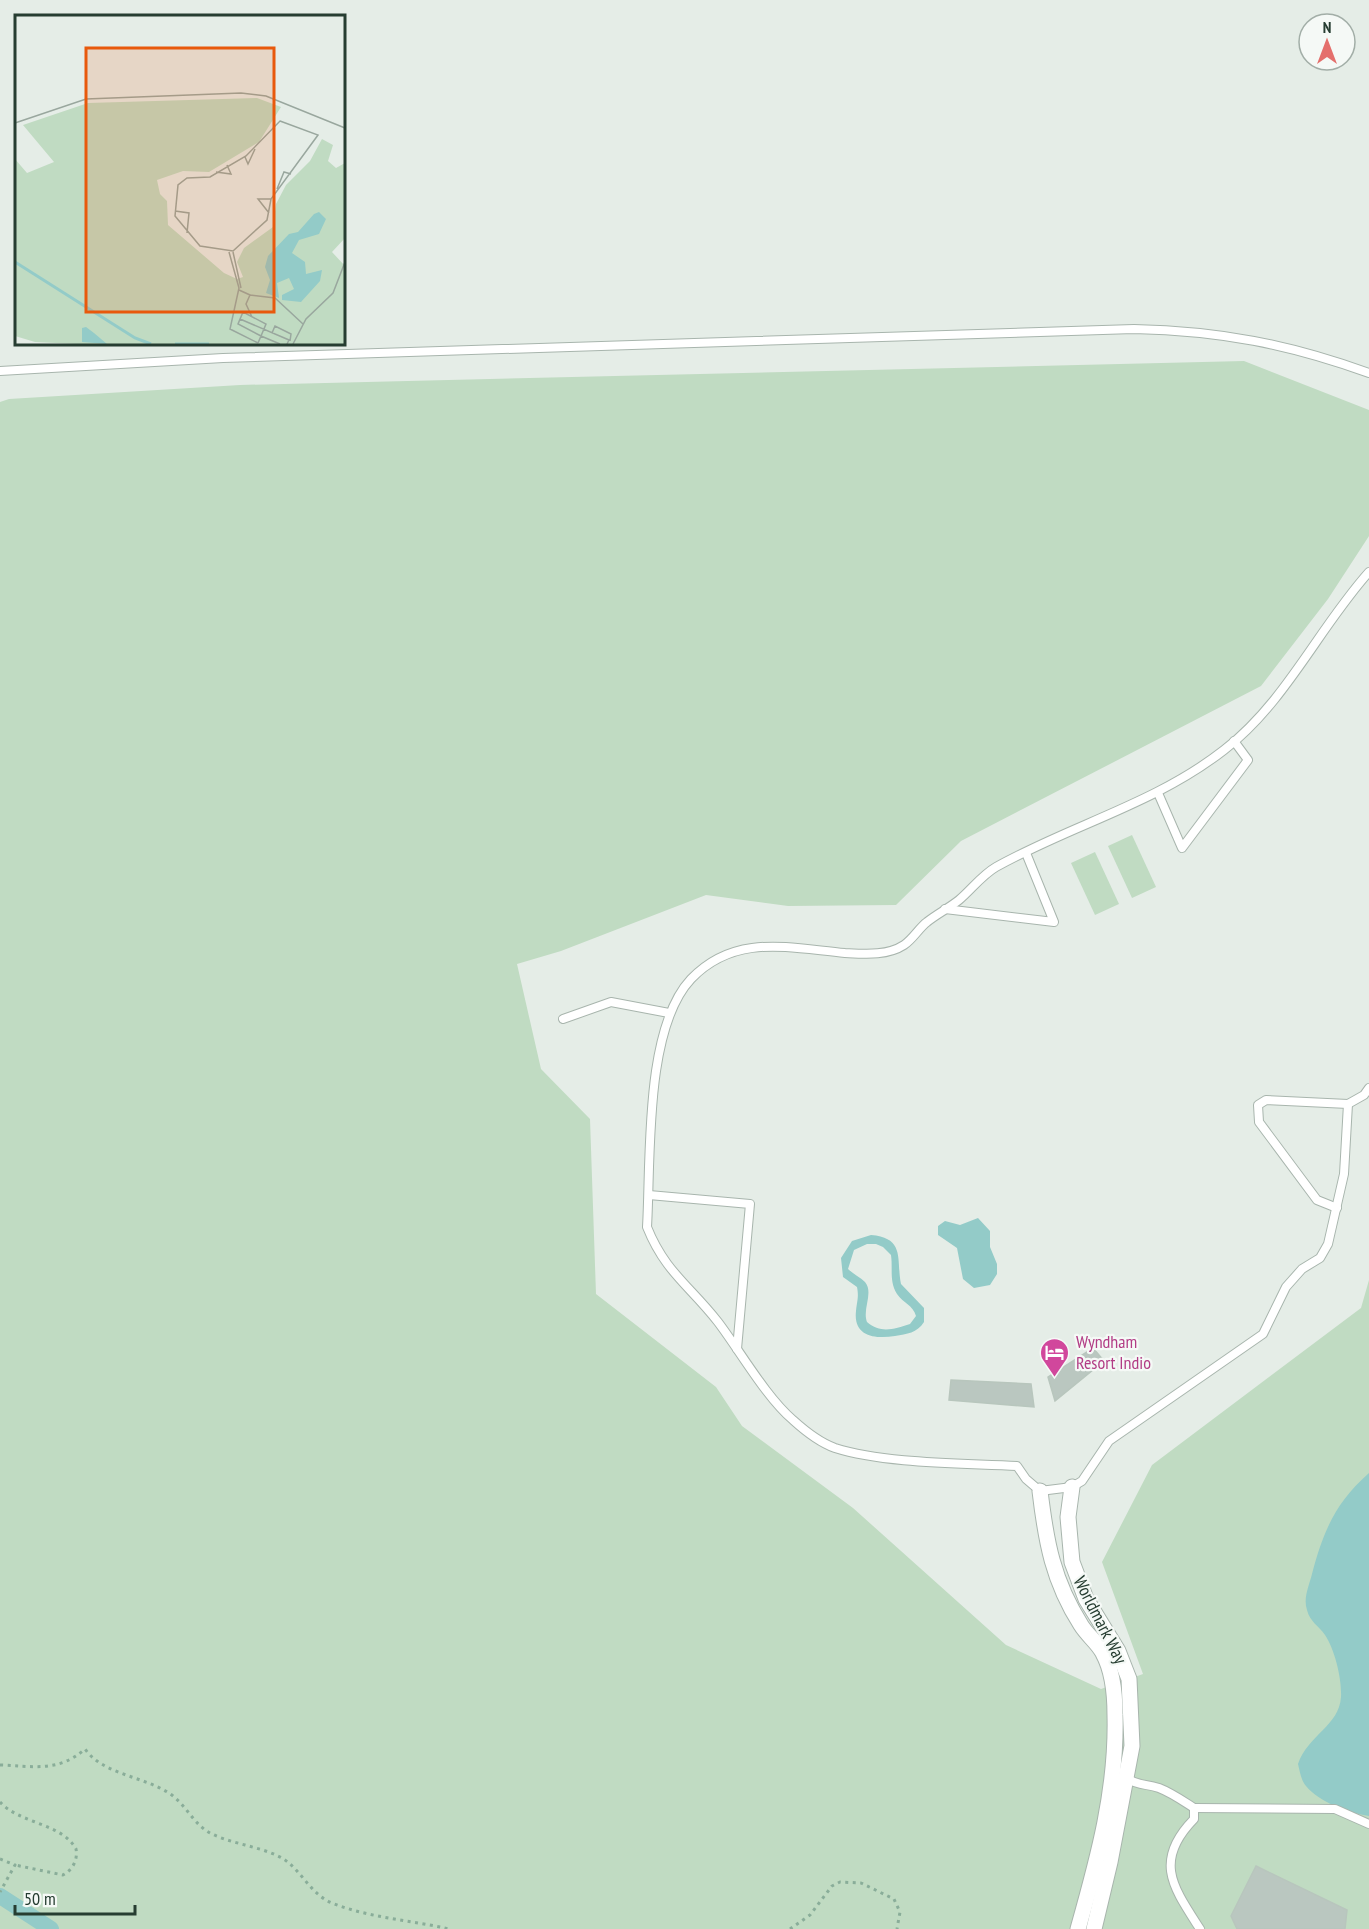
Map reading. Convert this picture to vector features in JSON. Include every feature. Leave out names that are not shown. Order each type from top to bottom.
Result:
[{"type":"street","name":"Worldmark Way","points":[[1072,1487],[1068,1517],[1072,1562],[1086,1599],[1118,1651],[1129,1679],[1132,1746],[1109,1808],[1078,1929]]},
{"type":"street","name":"Worldmark Way","points":[[1040,1491],[1046,1544],[1056,1577],[1081,1625],[1104,1654],[1115,1691],[1120,1775],[1104,1892],[1094,1929]]},
{"type":"lane","points":[[0,371],[247,357],[1134,329],[1178,330],[1244,338],[1311,352],[1369,373]]},
{"type":"lane","points":[[1348,1104],[1344,1174],[1328,1244],[1320,1258],[1302,1269],[1286,1287],[1263,1334],[1109,1441],[1082,1481],[1072,1487],[1040,1491],[1026,1479],[1017,1466],[862,1455],[832,1447],[792,1420],[698,1297],[670,1271],[657,1252],[647,1227],[658,1059],[672,1004],[690,980],[711,961],[737,949],[758,945],[864,954],[884,952],[905,945],[926,923],[993,868],[1158,793],[1234,741],[1257,720],[1292,679],[1369,572]]},
{"type":"lane","points":[[1158,793],[1182,848],[1248,760],[1234,741]]},
{"type":"lane","points":[[945,909],[1054,922],[1026,854]]},
{"type":"lane","points":[[563,1019],[610,1002],[669,1013]]},
{"type":"lane","points":[[1337,1208],[1317,1200],[1259,1122],[1258,1105],[1266,1100],[1348,1104],[1364,1095],[1369,1088]]},
{"type":"lane","points":[[649,1195],[750,1204],[737,1349]]},
{"type":"lane","points":[[1120,1775],[1138,1786],[1156,1787],[1175,1795],[1194,1808],[1335,1809],[1369,1824]]},
{"type":"lane","points":[[1194,1808],[1194,1819],[1179,1834],[1170,1857],[1170,1874],[1176,1892],[1200,1929]]},
{"type":"path","points":[[0,1764],[30,1768],[58,1766],[74,1758],[84,1749],[89,1756],[106,1766],[172,1796],[200,1827],[212,1834],[279,1856],[292,1865],[326,1901],[394,1919],[449,1929]]},
{"type":"path","points":[[0,1802],[23,1819],[68,1838],[76,1849],[75,1862],[69,1872],[63,1875],[15,1865],[0,1859]]},
{"type":"path","points":[[0,1892],[15,1865]]},
{"type":"path","points":[[790,1929],[815,1910],[832,1886],[840,1882],[861,1883],[894,1899],[900,1912],[897,1929]]},
{"type":"green space","points":[[1244,361],[1369,410],[1369,536],[1328,599],[1261,686],[961,841],[896,905],[788,906],[706,895],[561,951],[517,964],[541,1069],[590,1119],[596,1294],[716,1387],[742,1426],[853,1508],[1006,1645],[1101,1689],[1143,1674],[1102,1562],[1152,1465],[1361,1308],[1369,1280],[1369,1929],[0,1929],[0,402],[9,399],[240,385]]},
{"type":"green space","points":[[1132,835],[1156,887],[1132,898],[1108,846]]},
{"type":"green space","points":[[1095,852],[1119,904],[1095,915],[1071,863]]},
{"type":"water","points":[[978,1218],[990,1231],[990,1247],[997,1264],[997,1274],[990,1285],[974,1288],[963,1279],[957,1248],[938,1235],[938,1226],[945,1221],[960,1225]]},
{"type":"water","points":[[871,1235],[882,1237],[895,1245],[899,1259],[901,1284],[924,1308],[924,1322],[918,1329],[904,1335],[880,1337],[867,1334],[858,1326],[856,1320],[857,1287],[843,1277],[841,1258],[852,1241]],"holes":[[[867,1244],[883,1247],[891,1255],[892,1280],[895,1289],[899,1297],[913,1309],[916,1316],[910,1324],[888,1329],[877,1328],[867,1322],[867,1286],[863,1280],[848,1269],[854,1250]]]},
{"type":"water","points":[[1369,1473],[1369,1816],[1326,1802],[1312,1792],[1304,1784],[1298,1764],[1309,1745],[1335,1716],[1341,1697],[1335,1656],[1329,1641],[1308,1614],[1307,1592],[1321,1545],[1332,1519],[1347,1496]]},
{"type":"building","points":[[1093,1348],[1104,1361],[1055,1401],[1048,1377]]},
{"type":"building","points":[[951,1380],[1031,1384],[1034,1407],[949,1400]]},
{"type":"building","points":[[1256,1866],[1347,1910],[1345,1929],[1237,1929],[1231,1916]]},
{"type":"waterway","points":[[0,1896],[51,1929]]},
{"type":"place","name":"Wyndham Resort Indio","points":[[1055,1378]]}]
